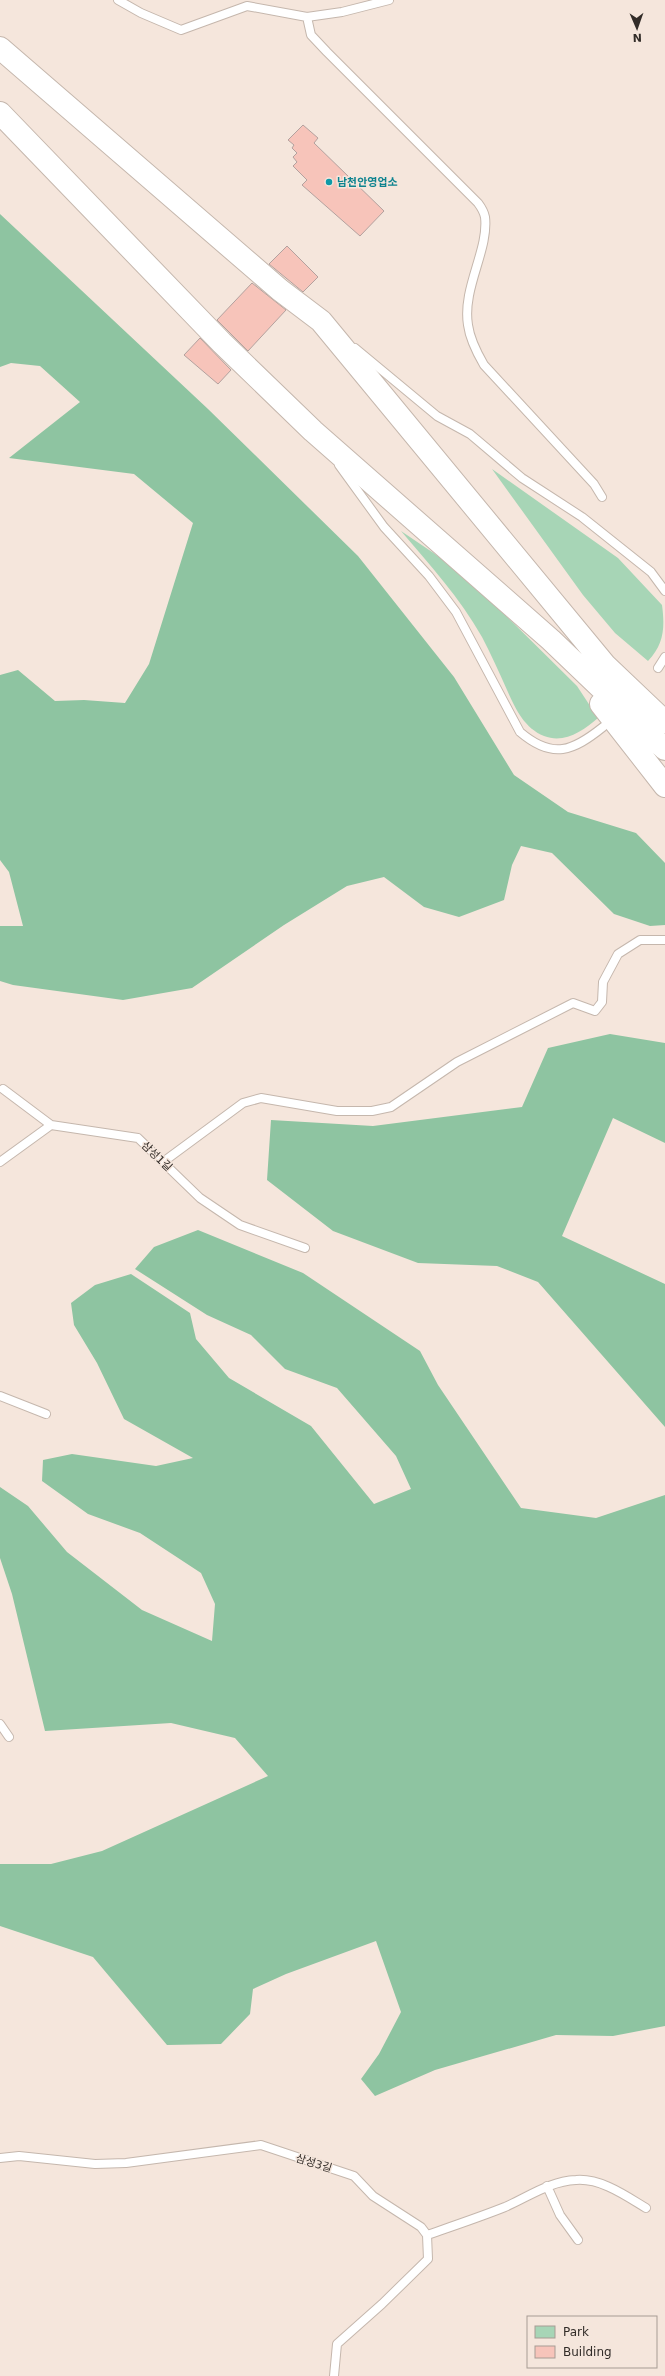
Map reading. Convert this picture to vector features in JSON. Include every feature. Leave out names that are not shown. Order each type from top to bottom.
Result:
[{"type":"highway","points":[[0,48],[280,290],[322,320],[605,665],[665,722]]},
{"type":"highway","points":[[0,113],[222,343],[313,431],[551,640],[665,749]]},
{"type":"highway","points":[[551,640],[665,786]]},
{"type":"highway","points":[[605,665],[665,699]]},
{"type":"lane","points":[[118,0],[141,13],[181,30],[247,6],[308,17],[342,12],[389,0]]},
{"type":"lane","points":[[308,17],[311,35],[478,203],[485,215],[485,228],[468,295],[467,325],[473,344],[484,365],[594,484],[602,497]]},
{"type":"lane","points":[[322,320],[437,416],[470,434],[522,478],[582,517],[611,539],[651,572],[665,591]]},
{"type":"lane","points":[[313,431],[384,527],[429,576],[456,612],[520,732],[534,744],[552,750],[583,743],[603,726]]},
{"type":"lane","points":[[658,668],[665,657]]},
{"type":"lane","points":[[163,1162],[243,1103],[261,1098],[337,1111],[372,1111],[391,1107],[457,1062],[573,1003],[595,1010],[602,1002],[603,982],[618,954],[640,940],[665,940]]},
{"type":"lane","points":[[0,1162],[51,1125],[3,1089]]},
{"type":"lane","name":"삼성1길","points":[[51,1125],[138,1138],[200,1198],[240,1225],[305,1248]]},
{"type":"lane","points":[[0,1396],[46,1414]]},
{"type":"lane","points":[[0,1724],[9,1737]]},
{"type":"lane","name":"삼성3길","points":[[0,2158],[19,2156],[94,2164],[126,2163],[261,2145],[354,2176],[373,2196],[421,2227],[427,2235]]},
{"type":"lane","points":[[334,2376],[337,2344],[382,2304],[428,2259],[427,2235],[505,2207],[547,2186],[576,2180],[595,2182],[618,2192],[646,2208]]},
{"type":"lane","points":[[547,2186],[560,2215],[578,2240]]},
{"type":"green space","points":[[0,214],[208,409],[358,556],[454,677],[514,775],[568,812],[636,833],[665,863],[665,925],[650,926],[614,914],[552,853],[521,846],[512,865],[504,900],[459,917],[424,907],[384,877],[347,886],[284,925],[192,988],[123,1000],[13,985],[0,981],[0,926],[23,926],[9,872],[0,860],[0,675],[18,670],[55,701],[84,700],[125,703],[149,664],[193,523],[134,474],[9,458],[80,402],[40,366],[11,363],[0,367]]},
{"type":"green space","points":[[492,469],[618,558],[662,605],[662,635],[657,648],[648,661],[615,633],[583,595]]},
{"type":"green space","points":[[401,531],[435,554],[473,583],[577,686],[598,718],[580,732],[566,737],[551,738],[544,736],[531,728],[517,710],[489,650],[464,609],[444,582]]},
{"type":"green space","points":[[610,1034],[665,1043],[665,1143],[613,1118],[562,1236],[665,1284],[665,1427],[538,1282],[497,1266],[418,1263],[333,1231],[267,1180],[271,1120],[373,1126],[522,1107],[548,1048]]},
{"type":"green space","points":[[198,1230],[303,1273],[420,1351],[438,1385],[521,1508],[596,1518],[665,1495],[665,2026],[613,2036],[556,2035],[435,2070],[375,2096],[361,2079],[379,2054],[401,2012],[376,1941],[286,1974],[253,1989],[250,2014],[221,2044],[167,2045],[93,1957],[0,1926],[0,1864],[51,1864],[102,1851],[268,1776],[235,1738],[171,1723],[45,1731],[12,1594],[0,1558],[0,1487],[28,1506],[67,1552],[142,1610],[212,1641],[215,1604],[201,1573],[140,1533],[88,1514],[42,1481],[43,1460],[72,1454],[156,1466],[193,1458],[124,1419],[97,1363],[74,1325],[71,1303],[95,1285],[131,1274],[190,1313],[196,1339],[229,1378],[311,1426],[374,1504],[411,1489],[396,1456],[337,1388],[285,1369],[251,1335],[207,1315],[135,1269],[154,1247]]},
{"type":"building","name":"남천안영업소","points":[[303,125],[318,138],[314,143],[384,211],[360,236],[302,185],[307,180],[293,166],[297,162],[293,157],[297,153],[292,148],[294,145],[288,140]]},
{"type":"building","points":[[287,246],[318,277],[303,292],[269,264]]},
{"type":"building","points":[[252,283],[286,310],[248,351],[217,320]]},
{"type":"building","points":[[200,338],[231,370],[218,384],[184,355]]},
{"type":"place","name":"남천안영업소","points":[[329,182]]}]
